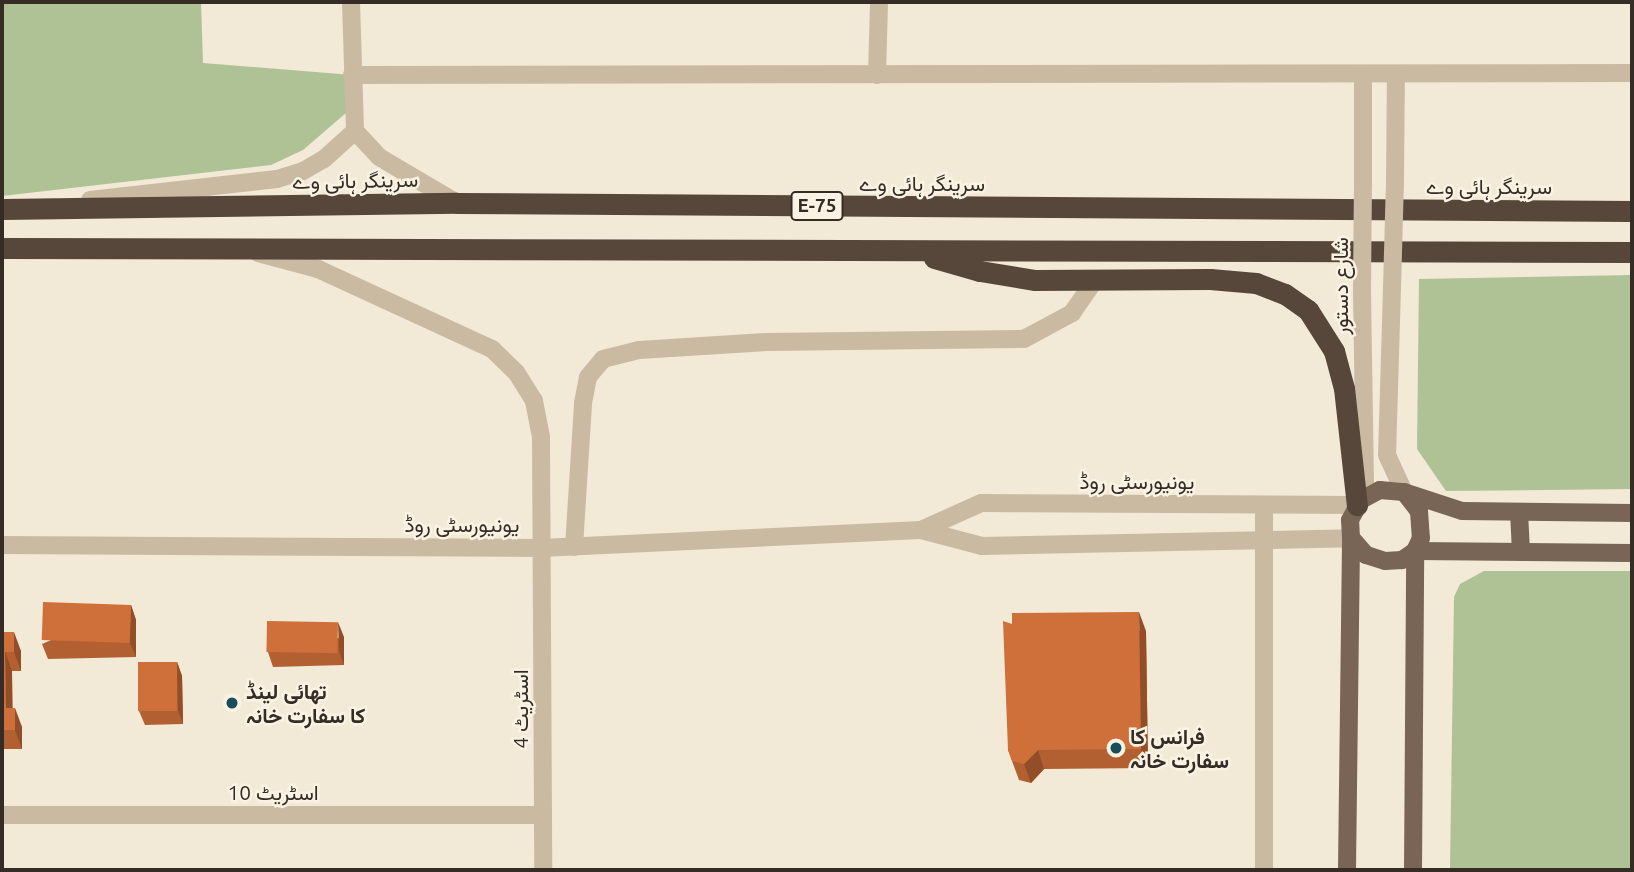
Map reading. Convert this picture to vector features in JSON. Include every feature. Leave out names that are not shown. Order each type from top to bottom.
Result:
[{"type":"highway","name":"سرینگر ہائی وے","points":[[6,209],[457,203],[1632,211]]},
{"type":"highway","name":"E-75","points":[[2,248],[234,246],[589,251],[1632,252]]},
{"type":"highway","points":[[911,251],[980,271],[1035,280],[1210,279],[1256,283],[1285,294],[1308,310],[1334,351],[1344,388],[1362,501]]},
{"type":"main road","points":[[1347,870],[1350,520],[1362,501],[1380,490],[1404,492],[1462,511],[1632,513]]},
{"type":"main road","points":[[1404,492],[1419,512],[1421,538],[1415,551],[1413,870]]},
{"type":"main road","points":[[1519,512],[1521,552]]},
{"type":"main road","points":[[1351,538],[1358,549],[1373,559],[1402,560],[1415,551],[1632,553]]},
{"type":"street","points":[[351,2],[355,131],[379,157],[457,203]]},
{"type":"street","points":[[877,75],[878,2]]},
{"type":"street","points":[[352,75],[1632,73]]},
{"type":"street","name":"شارع دستور","points":[[1362,501],[1363,75]]},
{"type":"street","points":[[1396,75],[1387,455],[1404,492]]},
{"type":"street","points":[[6,209],[277,179],[303,171],[324,159],[355,131]]},
{"type":"street","name":"اسٹریٹ 4","points":[[234,246],[338,278],[492,349],[516,372],[534,401],[541,437],[543,870]]},
{"type":"street","points":[[574,547],[587,377],[603,359],[639,350],[767,342],[1024,339],[1072,313],[1094,280]]},
{"type":"street","name":"یونیورسٹی روڈ","points":[[921,530],[981,503],[1264,505],[1362,501]]},
{"type":"street","points":[[1264,505],[1264,870]]},
{"type":"street","name":"یونیورسٹی روڈ","points":[[2,545],[541,548],[921,530],[982,546],[1351,538]]},
{"type":"street","name":"اسٹریٹ 10","points":[[2,815],[543,815]]},
{"type":"green space","points":[[2,2],[201,2],[203,63],[352,75],[346,113],[303,150],[271,165],[2,196]]},
{"type":"green space","points":[[1632,275],[1632,489],[1446,491],[1417,449],[1419,279]]},
{"type":"green space","points":[[1484,571],[1632,571],[1632,870],[1450,870],[1454,597],[1460,584]]},
{"type":"building","points":[[43,602],[131,605],[130,643],[42,640]]},
{"type":"building","points":[[1139,612],[1141,749],[1038,750],[1024,764],[1012,761],[1008,750],[1003,621],[1012,624],[1012,613]]},
{"type":"building","points":[[267,621],[338,622],[337,653],[266,652]]},
{"type":"building","points":[[2,632],[14,632],[14,652],[5,652],[6,708],[15,708],[15,730],[2,730]]},
{"type":"building","points":[[138,662],[177,662],[177,711],[138,711]]},
{"type":"place","name":"تھائی لینڈ کا سفارت خانہ","points":[[232,703]]},
{"type":"place","name":"فرانس کا سفارت خانہ","points":[[1116,748]]}]
